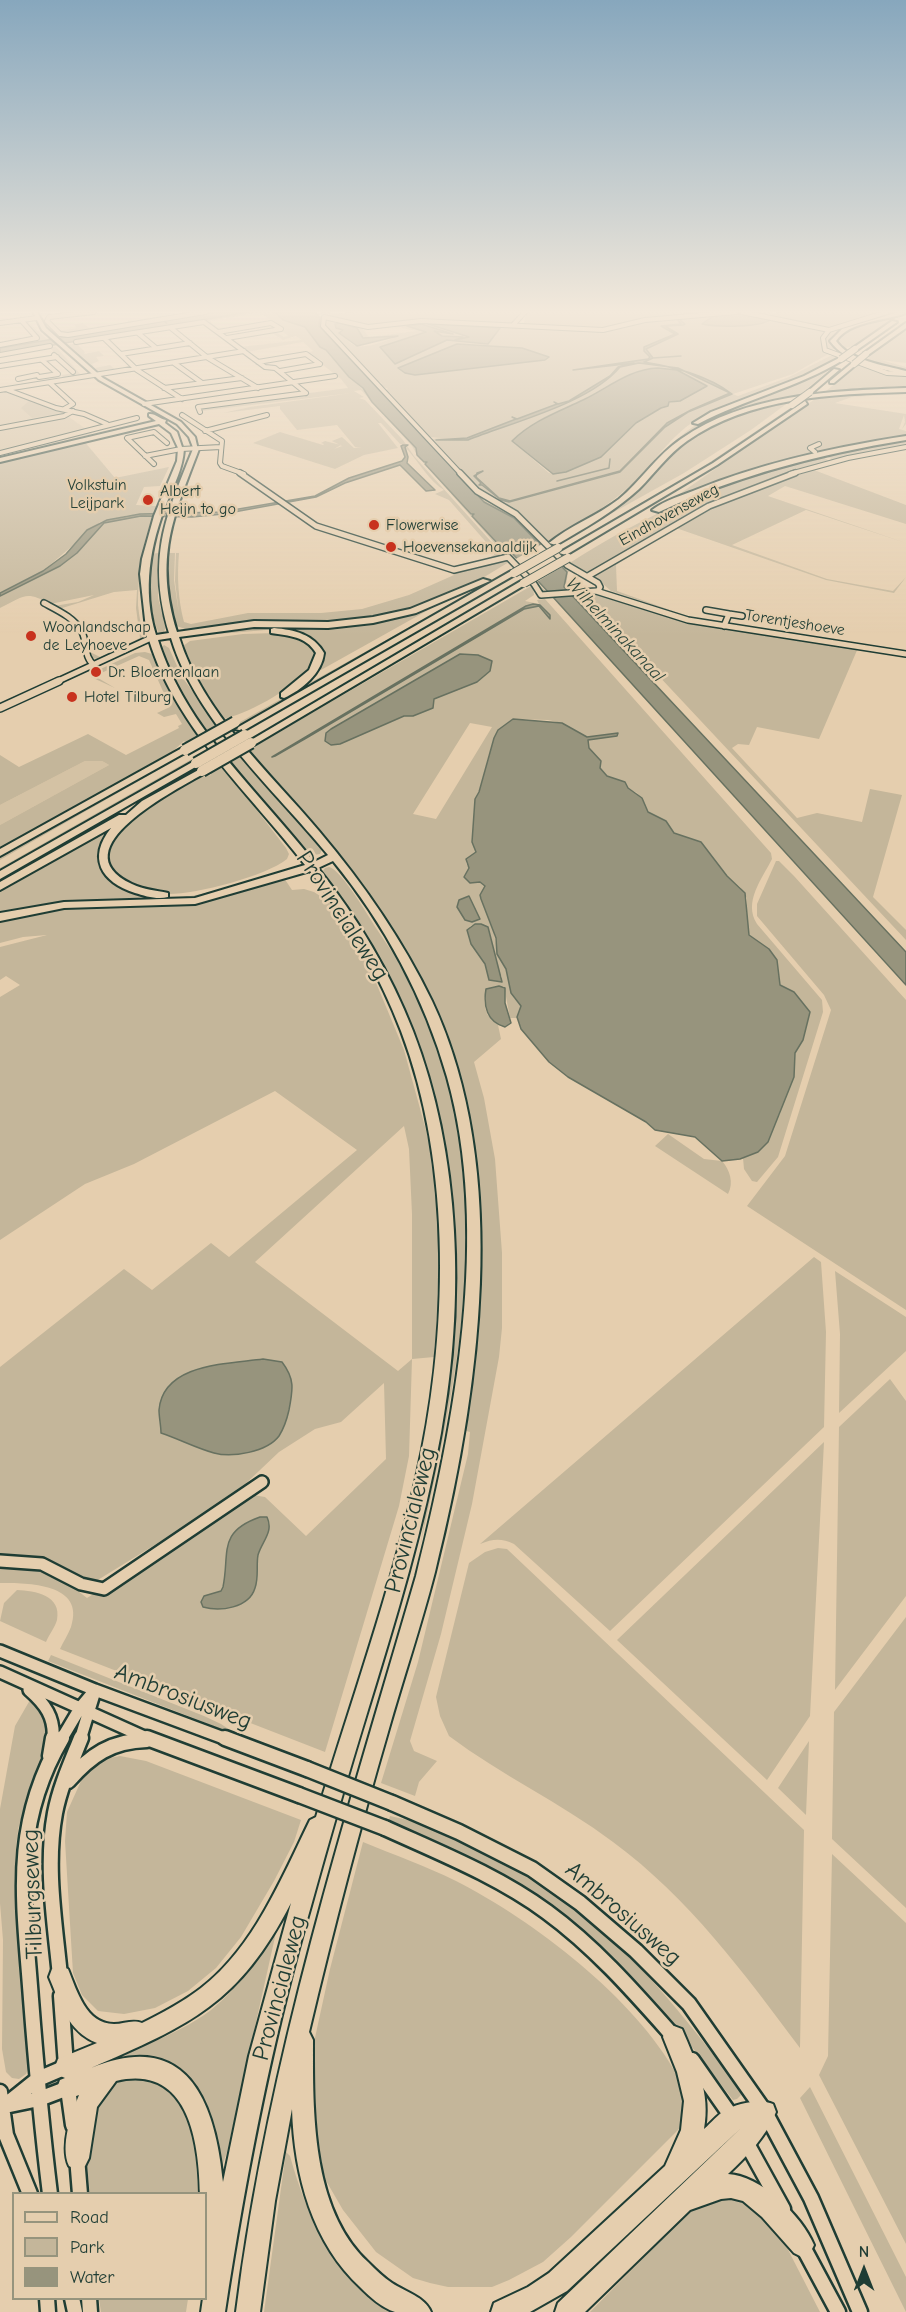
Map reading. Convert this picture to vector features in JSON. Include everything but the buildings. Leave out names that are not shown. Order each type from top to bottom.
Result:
[{"type":"highway","points":[[658,463],[664,450],[701,420]]},
{"type":"highway","points":[[561,551],[639,485],[676,445],[696,432],[726,420]]},
{"type":"highway","points":[[152,641],[254,624],[328,625],[373,620],[427,606],[486,581],[517,576],[704,464],[770,420]]},
{"type":"highway","points":[[0,865],[243,732],[716,464],[780,420]]},
{"type":"highway","points":[[561,551],[698,490],[760,469],[839,450],[906,438]]},
{"type":"highway","name":"Provincialeweg","points":[[181,449],[180,461],[160,507],[147,554],[144,579],[152,641],[164,674],[181,704],[203,736],[310,864],[360,935],[398,1009],[418,1063],[432,1116],[441,1165],[447,1260],[445,1325],[434,1427],[428,1458],[401,1566],[267,2028],[243,2137],[211,2312]]},
{"type":"highway","name":"Provincialeweg","points":[[196,449],[189,475],[178,492],[171,510],[162,553],[166,611],[174,638],[186,670],[221,725],[334,856],[372,905],[402,952],[428,1002],[444,1042],[456,1084],[466,1137],[474,1207],[474,1261],[468,1354],[440,1514],[303,2010],[274,2140],[248,2312]]},
{"type":"highway","points":[[637,518],[710,471],[716,464]]},
{"type":"highway","points":[[178,492],[188,489]]},
{"type":"highway","points":[[284,694],[486,581]]},
{"type":"highway","points":[[0,876],[243,732],[312,672],[320,656],[318,648],[304,637],[288,632],[260,631],[174,638]]},
{"type":"highway","points":[[193,760],[116,830],[105,849],[104,857],[108,871],[122,884],[154,895],[194,893],[310,864]]},
{"type":"highway","points":[[0,853],[193,760]]},
{"type":"highway","points":[[0,887],[146,803]]},
{"type":"highway","points":[[0,917],[64,905],[195,901],[334,856]]},
{"type":"highway","points":[[67,2078],[173,2017],[218,1988],[253,1948],[274,1914],[333,1796]]},
{"type":"highway","points":[[60,1977],[77,2018],[104,2035],[125,2034],[173,2017]]},
{"type":"highway","points":[[303,2010],[301,2115],[307,2160],[319,2208],[330,2231],[359,2271],[388,2296],[419,2312]]},
{"type":"highway","points":[[667,2180],[689,2143],[696,2113],[694,2086],[674,2037]]},
{"type":"highway","points":[[67,2078],[114,2070],[153,2068],[170,2075],[188,2094],[203,2125],[210,2153],[213,2184],[211,2312]]},
{"type":"highway","points":[[77,2158],[82,2116],[87,2100],[94,2088],[114,2070]]},
{"type":"highway","points":[[503,2312],[537,2296],[558,2282],[733,2118],[765,2112]]},
{"type":"highway","points":[[567,2312],[746,2141],[765,2112]]},
{"type":"highway","points":[[683,2202],[716,2188],[739,2186],[758,2196],[802,2245]]},
{"type":"main road","points":[[0,456],[166,420]]},
{"type":"main road","points":[[172,420],[187,430],[196,449]]},
{"type":"main road","points":[[159,421],[174,432],[181,449]]},
{"type":"street","points":[[0,428],[43,420]]},
{"type":"street","points":[[96,420],[107,424]]},
{"type":"street","points":[[0,456],[128,420]]},
{"type":"street","points":[[189,420],[222,441],[219,463],[222,466],[246,475],[316,526],[454,570],[466,569],[499,557],[508,557],[534,584],[538,594],[551,596],[568,592],[598,591],[600,586],[567,564],[516,514],[477,491],[410,420]]},
{"type":"street","points":[[205,431],[248,420]]},
{"type":"street","points":[[154,464],[127,438],[154,432],[167,443]]},
{"type":"street","points":[[815,452],[810,448],[819,444]]},
{"type":"street","name":"Eindhovenseweg","points":[[588,576],[711,505],[774,480],[832,462],[906,447]]},
{"type":"street","points":[[145,456],[181,449],[221,448]]},
{"type":"street","points":[[823,456],[832,462]]},
{"type":"street","name":"Torentjeshoeve","points":[[598,591],[677,617],[906,654]]},
{"type":"street","points":[[44,603],[71,620],[81,630],[87,658],[95,666]]},
{"type":"street","name":"Torentjeshoeve","points":[[706,610],[742,616]]},
{"type":"street","name":"Torentjeshoeve","points":[[724,626],[729,614]]},
{"type":"street","points":[[1,708],[152,641]]},
{"type":"street","points":[[0,1561],[38,1563],[48,1566],[90,1590],[104,1589],[262,1482]]},
{"type":"street","name":"Ambrosiusweg","points":[[0,1651],[96,1690],[307,1769],[459,1832],[532,1869],[580,1903],[636,1951],[688,2004],[765,2112],[811,2198],[860,2312]]},
{"type":"street","points":[[0,1672],[22,1684],[151,1740],[385,1828],[470,1867],[547,1912],[610,1965],[674,2037],[733,2118],[837,2312]]},
{"type":"street","points":[[22,1684],[42,1700],[51,1711],[55,1727],[49,1761]]},
{"type":"street","name":"Tilburgseweg","points":[[80,2192],[67,2078],[51,1859],[55,1816],[61,1790],[86,1711],[96,1690]]},
{"type":"street","name":"Tilburgseweg","points":[[50,2192],[39,2099],[24,1904],[23,1861],[29,1819],[49,1761],[86,1711]]},
{"type":"street","points":[[61,1790],[79,1768],[106,1746],[130,1740],[151,1740]]},
{"type":"street","points":[[1,2099],[38,2079],[67,2078]]},
{"type":"street","points":[[1,2099],[39,2099],[67,2078]]},
{"type":"street","points":[[1,2099],[6,2135],[30,2192]]},
{"type":"shaded area","points":[[0,420],[73,420],[93,434],[0,456]]},
{"type":"shaded area","points":[[85,761],[102,761],[109,765],[0,825],[0,805]]},
{"type":"green space","points":[[289,420],[384,420],[406,444],[400,444],[381,423],[378,423],[398,448],[364,455],[335,469],[253,443],[280,432],[323,445],[321,443],[325,441],[339,445],[332,441],[342,437],[354,448],[361,447],[355,447],[337,425],[297,430]]},
{"type":"green space","points":[[388,420],[416,448],[417,455],[412,446]]},
{"type":"green space","points":[[407,420],[471,488],[508,510],[573,571],[568,572],[566,587],[570,591],[564,587],[565,570],[514,518],[484,502]]},
{"type":"green space","points":[[414,420],[539,420],[512,441],[549,473],[555,474],[601,457],[642,420],[696,420],[676,436],[630,486],[590,516],[547,542],[568,564],[520,515],[482,492],[431,439],[441,438],[429,437]]},
{"type":"green space","points":[[705,420],[716,420],[694,430],[669,447],[687,431]]},
{"type":"green space","points":[[726,420],[765,420],[684,473],[555,545],[596,521],[683,442]]},
{"type":"green space","points":[[775,420],[698,472],[573,545],[560,550],[698,470]]},
{"type":"green space","points":[[785,420],[902,420],[899,429],[906,431],[906,437],[818,453],[812,449],[816,444],[809,447],[815,453],[740,474],[668,502]]},
{"type":"green space","points":[[906,440],[906,446],[835,461],[824,455]]},
{"type":"green space","name":"Volkstuin Leijpark","points":[[84,441],[115,478],[169,467],[160,486],[144,487],[136,505],[157,506],[154,514],[129,515],[100,522],[43,571],[0,593],[0,460]]},
{"type":"green space","points":[[407,445],[414,456],[497,548],[500,555],[487,559],[494,555],[493,550],[449,500],[435,494],[444,490],[428,476],[406,448]]},
{"type":"green space","points":[[821,456],[828,460],[828,462],[755,486],[697,511],[591,573],[568,564],[656,514],[749,476],[814,457]]},
{"type":"green space","points":[[861,457],[814,470],[906,505],[906,524],[785,486],[768,496],[906,543],[806,510],[732,545],[827,579],[893,591],[906,577],[894,593],[826,580],[676,528],[616,565],[617,591],[681,614],[611,591],[594,576],[662,532],[717,505],[802,473]]},
{"type":"green space","points":[[425,464],[497,544],[508,550],[549,595],[543,594],[513,558],[504,554]]},
{"type":"green space","points":[[153,516],[143,548],[139,583],[138,605],[143,639],[98,659],[91,658],[88,651],[100,657],[140,638],[136,608],[137,590],[114,592],[59,609],[54,606],[78,602],[94,595],[50,604],[35,597],[25,596],[0,608],[0,596],[60,566],[77,553],[104,523],[127,517]]},
{"type":"green space","points":[[158,553],[158,598],[166,627],[160,635],[153,617],[149,584],[150,554]]},
{"type":"green space","points":[[167,553],[175,553],[174,580],[179,614],[175,581],[176,553],[179,553],[180,605],[184,622],[191,624],[248,613],[321,613],[362,609],[409,595],[454,575],[448,571],[464,570],[496,561],[509,562],[481,579],[438,599],[407,610],[356,621],[308,623],[252,621],[185,629],[174,625],[166,587]]},
{"type":"green space","points":[[511,570],[500,577],[237,726],[240,722]]},
{"type":"green space","points":[[516,575],[244,733],[242,731]]},
{"type":"green space","points":[[531,586],[534,595],[525,601],[539,604],[537,600],[545,599],[771,853],[772,859],[753,899],[753,916],[757,924],[822,1000],[823,1012],[778,1157],[757,1182],[752,1181],[744,1169],[743,1158],[758,1152],[780,1114],[785,1094],[794,1077],[795,1053],[803,1041],[810,1012],[794,992],[780,985],[777,960],[769,949],[752,938],[747,931],[747,898],[701,842],[674,833],[666,821],[648,812],[637,793],[627,788],[626,784],[607,776],[600,768],[601,761],[589,748],[587,739],[618,736],[587,737],[562,723],[548,720],[513,719],[499,730],[475,799],[472,842],[477,850],[468,858],[466,863],[469,868],[464,877],[467,881],[480,882],[485,886],[498,954],[506,969],[514,998],[522,1006],[518,1018],[510,1018],[504,986],[491,987],[484,998],[485,1007],[487,1014],[498,1025],[501,1039],[474,1062],[484,1098],[495,1159],[502,1253],[502,1328],[499,1357],[472,1504],[441,1634],[410,1741],[414,1751],[437,1761],[419,1782],[415,1796],[381,1783],[418,1662],[468,1454],[470,1432],[463,1430],[476,1312],[480,1240],[478,1197],[468,1112],[449,1038],[429,992],[405,948],[347,866],[248,750]],"holes":[[[490,671],[477,682],[434,699],[413,716],[404,715],[340,744],[331,745],[325,741],[326,733],[331,729]],[[470,723],[492,727],[436,819],[413,814]],[[481,924],[488,927],[496,966],[502,977],[499,982],[489,980],[484,963],[472,945],[469,936],[470,926]]]},
{"type":"green space","points":[[582,594],[609,596],[695,623],[858,648],[819,739],[757,727],[749,745],[738,744],[732,748],[797,818],[817,813],[862,822],[870,789],[902,795],[873,897],[906,930],[906,940]]},
{"type":"green space","points":[[448,599],[312,675],[318,668],[317,645],[278,629],[194,636],[272,626],[367,622]]},
{"type":"green space","points":[[274,633],[292,636],[308,644],[315,654],[311,667],[291,686],[267,701],[242,713],[222,719],[183,646],[190,641],[243,634]]},
{"type":"green space","points":[[164,645],[169,648],[182,677],[218,725],[205,733],[182,699],[160,649]]},
{"type":"green space","points":[[135,653],[152,654],[170,692],[199,736],[186,743],[184,741],[173,751],[0,849],[0,825],[109,765],[102,761],[85,761],[0,805],[0,755],[19,767],[88,734],[126,755],[179,728],[178,726],[182,724],[176,714],[164,717],[157,713],[170,707],[149,660],[139,656],[99,674],[101,676],[98,678],[115,688],[91,677],[92,673]]},
{"type":"green space","points":[[188,753],[0,860],[0,858]]},
{"type":"green space","points":[[241,754],[323,847],[320,854],[313,855],[306,852],[228,761]]},
{"type":"green space","points":[[192,759],[194,761],[0,872],[0,868]]},
{"type":"green space","points":[[222,765],[286,848],[289,854],[287,859],[248,878],[196,891],[169,894],[134,885],[114,872],[107,851],[119,830],[169,794],[194,780],[211,775],[210,772]]},
{"type":"green space","points":[[118,823],[101,851],[119,884],[137,895],[177,898],[222,889],[280,871],[281,874],[194,899],[112,901],[0,916],[0,892]]},
{"type":"green space","points":[[776,861],[779,861],[794,876],[906,1000],[906,1310],[747,1206],[785,1156],[831,1010],[824,995],[757,916],[757,904]]},
{"type":"green space","points":[[329,867],[341,876],[355,895],[408,976],[423,1004],[439,1051],[455,1113],[464,1175],[467,1237],[464,1299],[446,1424],[420,1547],[441,1419],[449,1348],[437,1115],[425,1064],[410,1026],[365,936],[323,871]]},
{"type":"green space","points":[[284,878],[292,890],[304,889],[314,892],[331,903],[367,961],[404,1050],[433,1156],[440,1279],[434,1357],[412,1359],[409,1456],[399,1506],[325,1752],[60,1649],[71,1627],[73,1612],[70,1602],[51,1588],[0,1583],[0,1563],[31,1564],[64,1580],[87,1598],[253,1495],[265,1497],[306,1536],[386,1459],[384,1383],[341,1422],[315,1429],[279,1452],[218,1506],[88,1586],[65,1569],[47,1560],[0,1554],[0,1367],[124,1269],[152,1290],[211,1243],[229,1257],[357,1150],[275,1091],[134,1164],[85,1184],[0,1240],[0,997],[20,985],[6,976],[0,980],[0,947],[47,935],[23,937],[0,943],[0,920],[76,907],[191,904]],"holes":[[[404,1126],[409,1149],[412,1214],[412,1359],[398,1371],[255,1262]],[[263,1359],[214,1453],[161,1433],[213,1366]]]},
{"type":"green space","points":[[668,1134],[704,1159],[722,1161],[730,1177],[731,1185],[728,1194],[655,1146]]},
{"type":"green space","points":[[814,1257],[821,1262],[826,1332],[824,1427],[610,1631],[514,1544],[497,1540],[480,1544]]},
{"type":"green space","points":[[835,1271],[906,1317],[906,1351],[839,1413],[840,1334]]},
{"type":"green space","points":[[890,1379],[906,1401],[906,1596],[835,1690],[839,1427]]},
{"type":"green space","points":[[824,1442],[810,1716],[767,1780],[617,1640]]},
{"type":"green space","points":[[498,1548],[507,1549],[804,1830],[800,2048],[714,1938],[691,1912],[641,1864],[573,1814],[489,1764],[449,1736],[440,1716],[436,1697],[469,1563],[485,1552]]},
{"type":"green space","points":[[17,1590],[39,1593],[55,1605],[57,1620],[46,1642],[0,1621],[4,1603]]},
{"type":"green space","points":[[906,1617],[906,1908],[832,1839],[834,1712]]},
{"type":"green space","points":[[51,1655],[204,1716],[239,1736],[48,1661]]},
{"type":"green space","points":[[30,1700],[42,1711],[46,1726],[46,1743],[36,1780],[22,1816],[16,1845],[16,1900],[32,2060],[26,2074],[19,2079],[12,2078],[6,2072],[2,2049],[3,1940],[0,1903],[0,1809],[15,1726]]},
{"type":"green space","points":[[809,1741],[806,1815],[778,1788]]},
{"type":"green space","points":[[120,1756],[146,1761],[301,1820],[294,1842],[274,1881],[241,1937],[216,1968],[188,1991],[155,2008],[124,2014],[98,2011],[82,1995],[73,1973],[65,1841],[67,1812],[86,1770],[100,1760]]},
{"type":"green space","points":[[390,1816],[429,1827],[467,1844],[536,1881],[578,1910],[629,1956],[675,2007],[718,2060],[738,2087],[741,2095],[733,2100],[670,2019],[630,1976],[589,1939],[473,1861],[389,1820]]},
{"type":"green space","points":[[363,1842],[456,1881],[486,1897],[549,1939],[609,1990],[636,2018],[659,2046],[686,2095],[688,2111],[682,2126],[571,2237],[543,2262],[492,2287],[448,2287],[413,2278],[376,2252],[343,2210],[325,2179],[315,2147],[311,2056],[330,1969]]},
{"type":"green space","points":[[832,1854],[906,1923],[906,2244],[819,2075],[828,2056]]},
{"type":"green space","points":[[277,1928],[227,2152],[220,2172],[181,2076],[164,2061],[146,2059],[86,2073],[86,2067],[167,2036],[211,2010],[256,1961]]},
{"type":"green space","points":[[128,2076],[145,2077],[167,2085],[178,2097],[193,2126],[202,2192],[90,2192],[87,2126],[91,2112],[99,2098],[111,2086]]},
{"type":"green space","points":[[810,2087],[906,2277],[906,2312],[800,2098]]},
{"type":"green space","points":[[286,2152],[290,2156],[305,2201],[325,2244],[353,2281],[370,2298],[390,2312],[264,2312]]},
{"type":"green space","points":[[744,2193],[782,2238],[820,2312],[590,2312],[693,2208],[713,2196]]},
{"type":"green space","points":[[99,2300],[188,2300],[186,2312],[101,2312]]},
{"type":"water","points":[[389,420],[407,420],[484,502],[514,518],[567,572],[564,587],[906,952],[906,985],[552,596],[509,550],[499,545],[472,516],[474,514],[471,514],[425,464],[427,462],[417,455],[416,448]]},
{"type":"water","points":[[514,420],[523,420],[468,440],[436,440],[467,438]]},
{"type":"water","points":[[541,420],[641,420],[601,457],[566,472],[553,474],[512,441]]},
{"type":"water","points":[[676,420],[665,427],[620,472],[509,502],[501,500],[479,485],[481,483],[474,476],[477,475],[476,477],[499,498],[510,501],[620,471],[667,423]]},
{"type":"water","points":[[408,445],[405,447],[407,463],[435,490],[426,491],[400,465],[345,483],[316,497],[223,514],[192,517],[141,516],[104,523],[77,553],[60,566],[0,596],[0,593],[43,571],[66,554],[87,530],[107,520],[140,514],[221,512],[315,496],[349,478],[402,461],[405,457],[401,446]]},
{"type":"water","points":[[540,605],[550,615],[550,619],[539,606],[524,609],[272,757],[526,606]]},
{"type":"water","points":[[460,654],[478,655],[492,661],[490,671],[477,682],[434,699],[433,708],[413,716],[404,716],[340,744],[331,745],[325,741],[326,733],[331,729]]},
{"type":"water","points":[[513,719],[562,723],[587,737],[618,733],[617,736],[588,740],[589,748],[601,761],[600,768],[607,776],[625,782],[628,788],[642,798],[648,812],[666,821],[674,833],[701,842],[727,876],[745,893],[749,935],[769,949],[777,960],[780,985],[794,992],[810,1012],[803,1040],[795,1053],[794,1077],[768,1142],[758,1152],[740,1159],[722,1161],[695,1137],[655,1130],[646,1122],[568,1077],[549,1062],[521,1029],[517,1017],[521,1006],[511,993],[506,969],[497,954],[496,938],[481,899],[480,895],[485,886],[480,882],[470,883],[464,877],[469,868],[466,859],[476,852],[472,842],[475,799],[494,738],[498,730]]},
{"type":"water","points":[[469,896],[480,919],[472,922],[465,920],[457,907],[459,900]]},
{"type":"water","points":[[475,924],[488,927],[502,982],[489,980],[485,964],[471,944],[467,930]]},
{"type":"water","points":[[499,986],[505,988],[505,1003],[511,1023],[505,1027],[490,1017],[485,1001],[486,989]]},
{"type":"water","points":[[263,1359],[282,1362],[292,1384],[286,1420],[274,1442],[258,1450],[230,1455],[201,1449],[161,1433],[159,1410],[163,1395],[172,1383],[199,1369]]},
{"type":"water","points":[[260,1517],[267,1517],[269,1527],[258,1555],[257,1580],[252,1595],[233,1607],[217,1609],[203,1607],[201,1602],[204,1596],[221,1591],[223,1587],[226,1554],[231,1537],[237,1529]]},
{"type":"pier","points":[[544,543],[565,565],[535,583],[514,560]]},
{"type":"waterway","points":[[557,481],[609,468],[610,459]]},
{"type":"place","name":"Albert Heijn to go","points":[[148,500]]},
{"type":"place","name":"Flowerwise","points":[[374,525]]},
{"type":"place","name":"Hoevensekanaaldijk","points":[[391,547]]},
{"type":"place","name":"Woonlandschap de Leyhoeve","points":[[31,636]]},
{"type":"place","name":"Dr. Bloemenlaan","points":[[96,672]]},
{"type":"place","name":"Hotel Tilburg","points":[[72,697]]},
{"type":"water label","name":"Wilhelminakanaal","points":[[615,630]]}]
